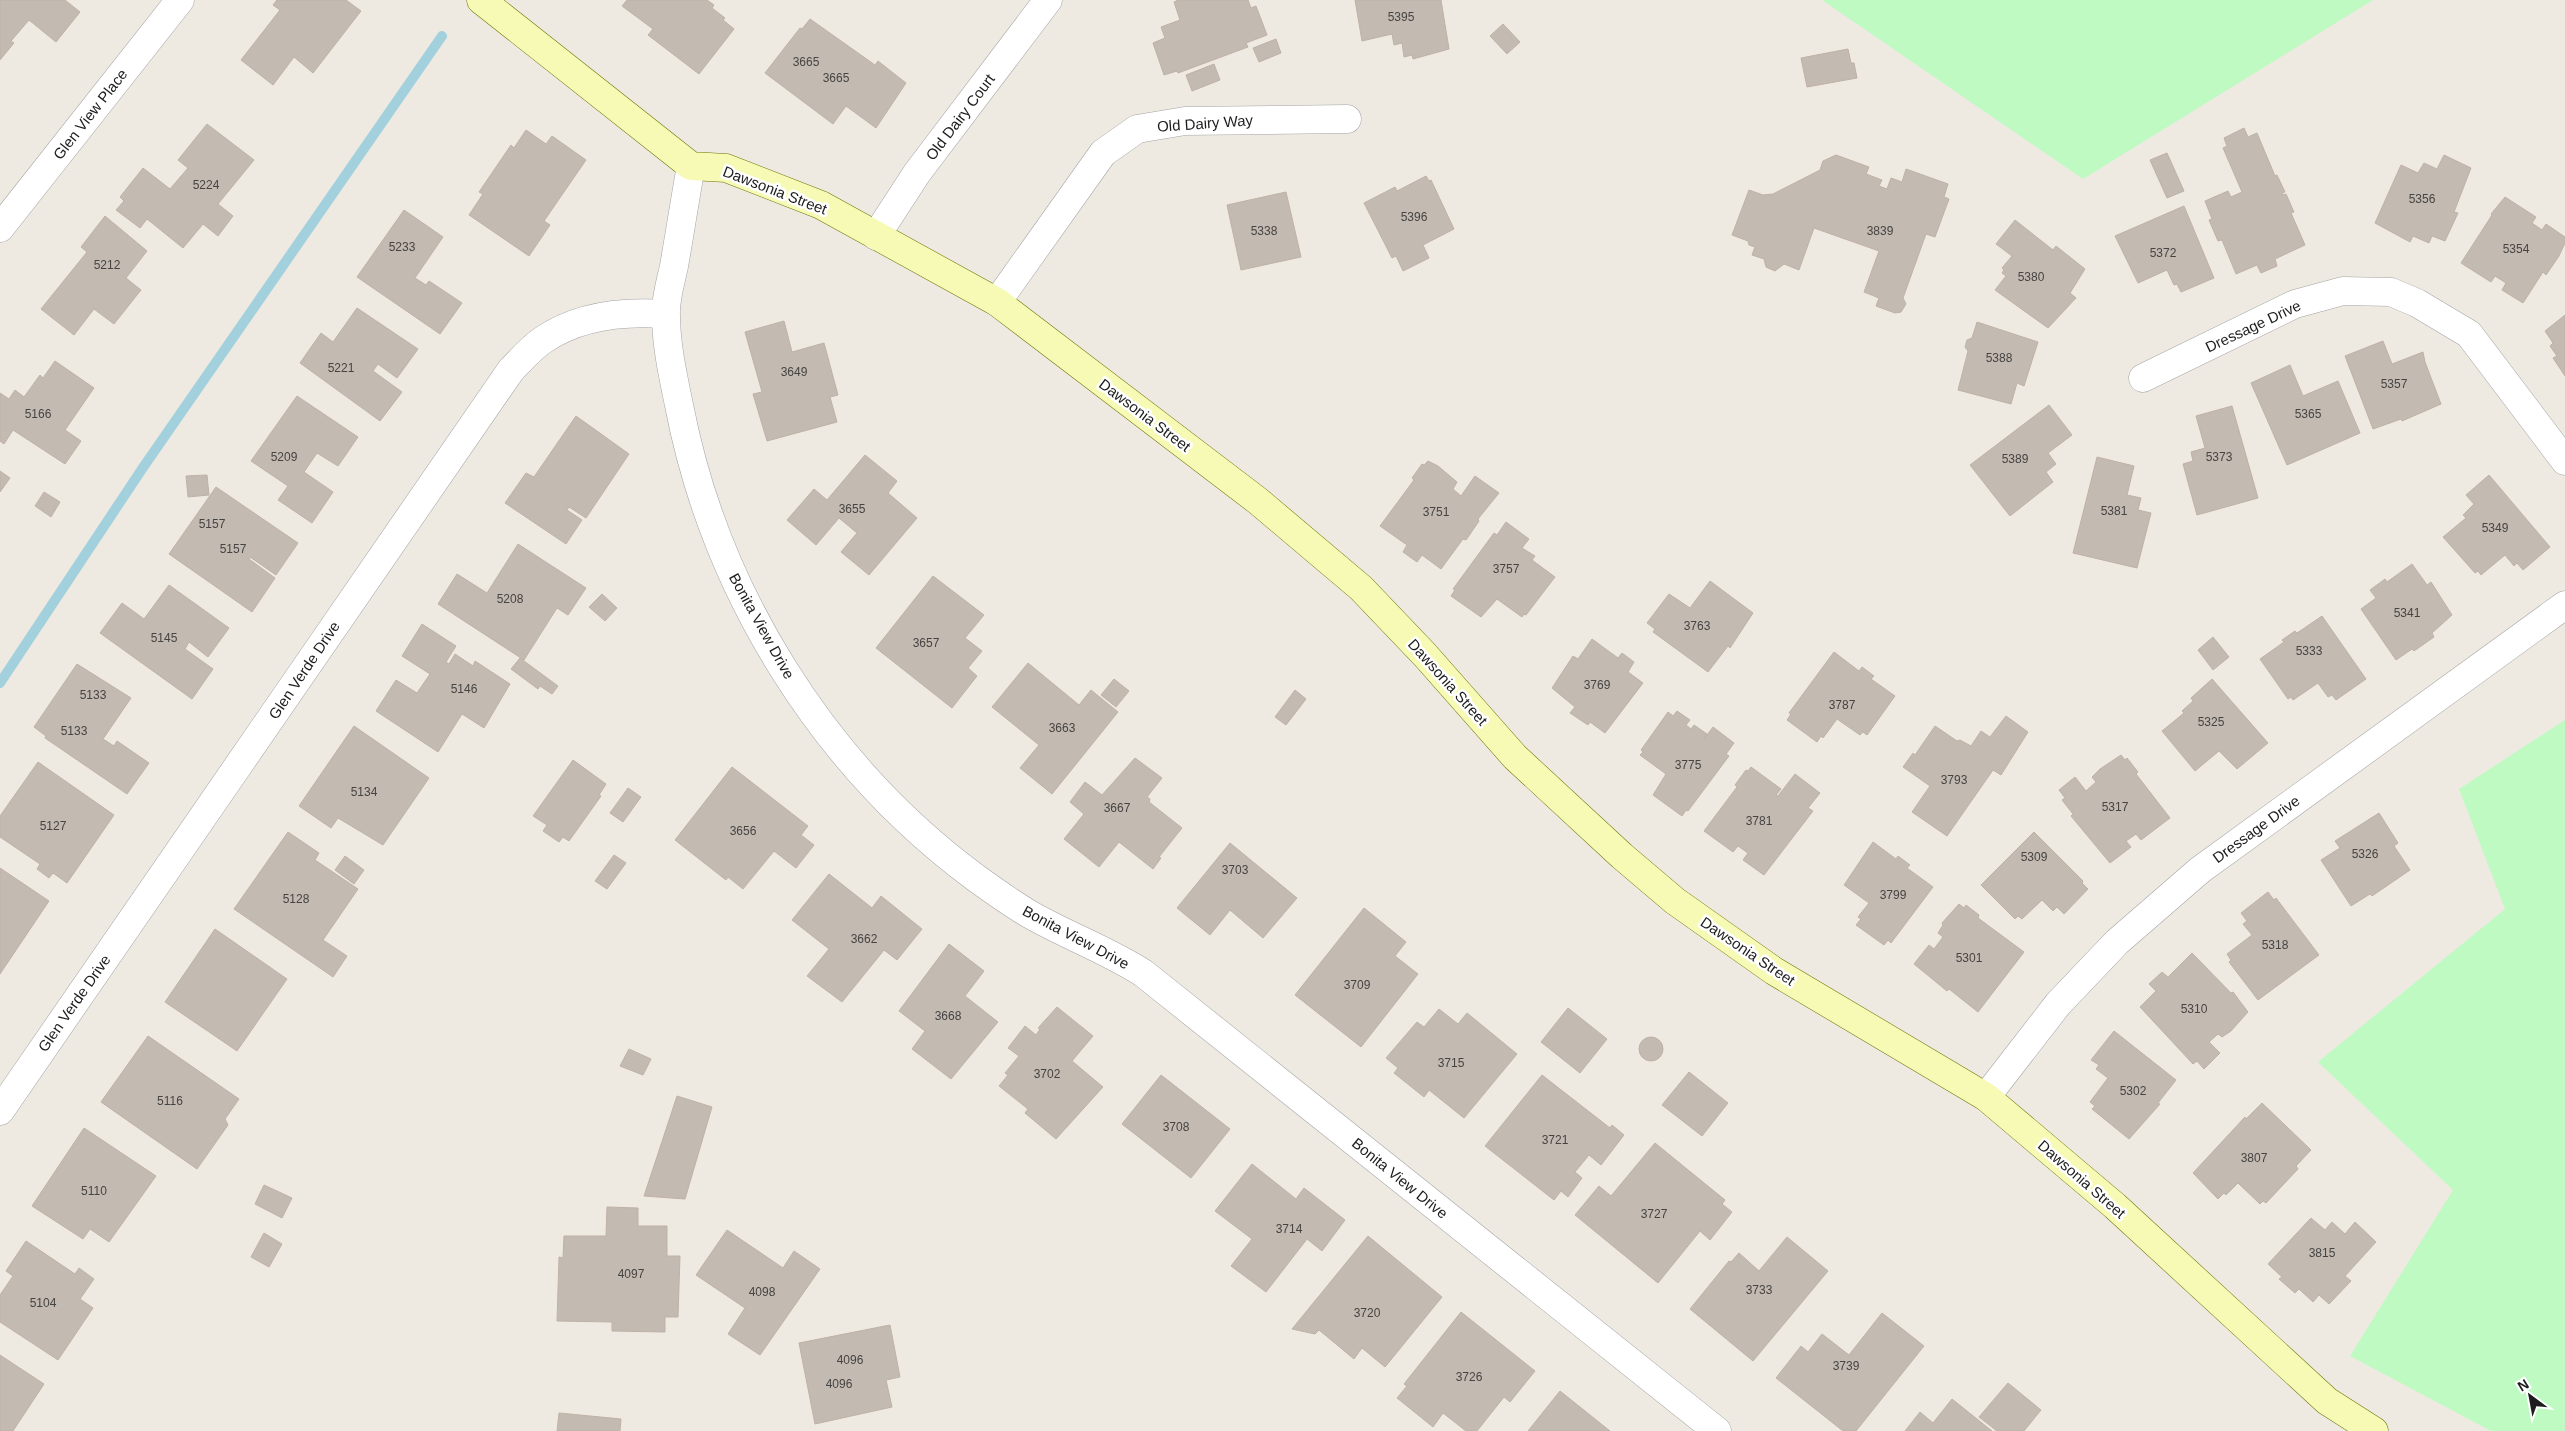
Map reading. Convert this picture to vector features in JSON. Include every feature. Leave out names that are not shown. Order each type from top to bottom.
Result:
[{"type":"street","name":"Glen View Place","points":[[0,228],[180,0]]},
{"type":"street","points":[[481,0],[691,166]]},
{"type":"street","name":"Old Dairy Court","points":[[876,236],[916,173],[1048,0]]},
{"type":"street","name":"Old Dairy Way","points":[[997,302],[1103,152],[1137,129],[1185,121],[1347,118]]},
{"type":"street","name":"Dawsonia Street","points":[[691,166],[726,168],[821,205],[997,302],[1258,501],[1361,588],[1425,655],[1515,757],[1622,856],[1675,901],[1774,971],[1986,1097],[2115,1206],[2327,1400],[2374,1431]]},
{"type":"street","name":"Bonita View Drive","points":[[691,166],[665,314],[672,372],[684,430],[699,487],[718,542],[742,596],[774,655],[837,744],[880,792],[926,837],[976,878],[1029,914],[1116,955],[1143,973],[1717,1431]]},
{"type":"street","name":"Dressage Drive","points":[[2143,378],[2295,304],[2343,290],[2390,292],[2417,303],[2469,334],[2565,461]]},
{"type":"street","name":"Glen Verde Drive","points":[[0,1111],[511,370],[541,341],[581,321],[628,312],[665,314]]},
{"type":"street","name":"Dressage Drive","points":[[1986,1097],[2058,1004],[2117,942],[2200,870],[2565,605]]},
{"type":"green space","points":[[1822,0],[2373,0],[2083,179]]},
{"type":"green space","points":[[2565,720],[2565,1431],[2491,1431],[2350,1356],[2453,1190],[2318,1062],[2505,909],[2459,789]]},
{"type":"building","points":[[0,0],[65,0],[80,12],[56,42],[29,20],[11,41],[14,43],[0,60]]},
{"type":"building","points":[[277,0],[346,0],[361,11],[313,73],[294,57],[273,85],[241,60],[280,10],[273,5]]},
{"type":"building","points":[[627,0],[707,0],[714,5],[712,8],[725,18],[723,20],[734,29],[699,74],[648,35],[653,29],[622,6]]},
{"type":"building","points":[[1178,0],[1248,0],[1251,8],[1256,6],[1267,35],[1246,43],[1248,47],[1178,73],[1177,71],[1164,75],[1153,43],[1165,38],[1161,27],[1180,20],[1174,2]]},
{"type":"building","points":[[1355,0],[1441,0],[1449,49],[1413,59],[1412,55],[1404,57],[1402,43],[1394,45],[1392,34],[1362,41]]},
{"type":"building","points":[[810,19],[875,65],[878,61],[906,83],[876,128],[846,106],[833,124],[765,73],[800,28],[802,29]]},
{"type":"building","points":[[1503,24],[1520,42],[1507,54],[1490,36]]},
{"type":"building","points":[[1276,39],[1281,53],[1259,62],[1253,48]]},
{"type":"building","points":[[1848,49],[1851,63],[1854,63],[1857,78],[1807,87],[1801,58]]},
{"type":"building","points":[[1214,64],[1220,80],[1192,91],[1186,75]]},
{"type":"building","points":[[207,124],[254,160],[218,204],[233,216],[218,236],[203,224],[183,248],[147,219],[140,228],[116,210],[124,201],[120,197],[143,168],[170,189],[188,168],[178,160]]},
{"type":"building","points":[[2244,128],[2248,137],[2257,133],[2275,176],[2277,175],[2285,192],[2282,193],[2283,195],[2286,194],[2294,212],[2291,213],[2305,245],[2275,259],[2277,266],[2261,273],[2257,265],[2236,274],[2222,240],[2218,241],[2209,220],[2212,219],[2205,201],[2228,191],[2231,197],[2242,192],[2223,148],[2227,146],[2224,138]]},
{"type":"building","points":[[526,130],[546,144],[552,136],[586,160],[544,221],[550,225],[529,256],[469,215],[483,194],[479,192],[511,145],[514,148]]},
{"type":"building","points":[[2167,153],[2184,191],[2167,198],[2150,160]]},
{"type":"building","points":[[1836,155],[1869,167],[1866,174],[1882,180],[1879,186],[1887,189],[1891,178],[1902,182],[1906,169],[1948,184],[1944,197],[1949,199],[1935,237],[1926,234],[1903,298],[1906,304],[1901,312],[1895,313],[1876,306],[1879,298],[1864,292],[1879,251],[1814,228],[1799,270],[1784,264],[1775,271],[1766,267],[1764,259],[1752,255],[1755,247],[1749,245],[1748,241],[1732,235],[1749,190],[1763,195],[1773,194],[1820,170],[1823,161]]},
{"type":"building","points":[[2444,155],[2471,168],[2454,212],[2458,213],[2445,241],[2432,236],[2429,243],[2413,236],[2410,242],[2375,223],[2401,165],[2418,173],[2424,163],[2437,169]]},
{"type":"building","points":[[1426,176],[1429,181],[1431,180],[1454,229],[1423,245],[1429,258],[1403,271],[1396,256],[1392,258],[1364,203],[1395,187],[1397,191]]},
{"type":"building","points":[[1286,192],[1301,257],[1241,270],[1227,205]]},
{"type":"building","points":[[2505,197],[2536,217],[2532,223],[2542,230],[2546,224],[2565,237],[2565,243],[2559,256],[2546,275],[2543,272],[2523,303],[2502,290],[2506,283],[2495,276],[2491,282],[2461,263],[2491,214]]},
{"type":"building","points":[[2184,206],[2214,278],[2181,292],[2177,284],[2174,285],[2167,270],[2138,283],[2115,236]]},
{"type":"building","points":[[404,210],[443,237],[415,278],[426,285],[429,281],[462,303],[440,334],[357,277]]},
{"type":"building","points":[[105,216],[147,251],[126,278],[141,290],[114,324],[94,309],[74,335],[41,309],[87,252],[81,247]]},
{"type":"building","points":[[2015,220],[2053,250],[2056,246],[2085,269],[2070,293],[2076,298],[2048,328],[1995,290],[2006,276],[2002,273],[2004,270],[2002,268],[2012,256],[1996,244]]},
{"type":"building","points":[[357,308],[418,349],[397,378],[378,364],[373,371],[402,392],[380,421],[300,363],[321,333],[333,342]]},
{"type":"building","points":[[2565,315],[2565,376],[2553,358],[2557,356],[2550,346],[2553,343],[2545,331]]},
{"type":"building","points":[[784,321],[792,352],[824,343],[838,395],[830,397],[837,422],[767,441],[753,394],[762,392],[745,332]]},
{"type":"building","points":[[1977,322],[2038,342],[2024,386],[2017,383],[2011,404],[1958,390],[1968,351],[1965,347],[1967,340],[1972,338]]},
{"type":"building","points":[[2383,341],[2392,364],[2423,352],[2441,404],[2402,421],[2401,419],[2373,429],[2345,356]]},
{"type":"building","points":[[55,361],[94,388],[65,430],[81,441],[65,464],[13,430],[4,444],[0,441],[0,393],[9,399],[15,390],[24,397],[40,375],[43,378]]},
{"type":"building","points":[[2290,365],[2303,396],[2338,381],[2360,433],[2287,465],[2251,383]]},
{"type":"building","points":[[297,396],[358,437],[338,466],[317,453],[304,472],[333,492],[312,523],[278,500],[288,486],[251,461]]},
{"type":"building","points":[[2049,405],[2072,435],[2048,453],[2056,464],[2046,472],[2053,482],[2010,516],[1970,465]]},
{"type":"building","points":[[2232,406],[2258,498],[2197,515],[2183,464],[2193,461],[2191,452],[2205,448],[2196,416]]},
{"type":"building","points":[[576,416],[629,454],[586,518],[569,507],[567,510],[582,520],[566,544],[505,503],[526,473],[534,477]]},
{"type":"building","points":[[865,455],[897,481],[888,493],[917,518],[869,575],[841,552],[857,533],[839,518],[816,545],[787,520],[814,489],[827,500]]},
{"type":"building","points":[[2097,457],[2134,466],[2127,495],[2141,498],[2138,510],[2151,513],[2137,568],[2073,553]]},
{"type":"building","points":[[1428,461],[1438,466],[1457,482],[1453,489],[1461,496],[1475,476],[1499,493],[1478,519],[1479,521],[1466,540],[1463,539],[1441,569],[1422,555],[1417,562],[1403,552],[1407,545],[1380,526],[1414,480],[1412,478],[1422,464],[1424,465]]},
{"type":"building","points":[[0,471],[10,478],[0,492]]},
{"type":"building","points":[[207,475],[209,495],[188,497],[186,476]]},
{"type":"building","points":[[2489,475],[2550,547],[2523,570],[2517,563],[2514,566],[2505,555],[2481,575],[2478,571],[2475,573],[2443,537],[2466,518],[2463,515],[2474,504],[2466,495]]},
{"type":"building","points":[[216,487],[298,543],[276,575],[250,557],[249,559],[275,578],[252,612],[169,554]]},
{"type":"building","points":[[44,492],[60,502],[51,517],[35,506]]},
{"type":"building","points":[[1506,522],[1529,539],[1522,548],[1535,556],[1532,560],[1555,577],[1526,615],[1524,614],[1522,617],[1497,599],[1481,617],[1451,596],[1455,590],[1453,589],[1494,533],[1497,535]]},
{"type":"building","points":[[518,544],[586,588],[568,615],[557,608],[524,660],[438,604],[457,574],[487,593]]},
{"type":"building","points":[[2412,564],[2427,585],[2431,582],[2452,615],[2432,633],[2434,637],[2414,651],[2412,649],[2396,660],[2361,609],[2376,598],[2370,590],[2385,579],[2387,582]]},
{"type":"building","points":[[933,576],[984,615],[965,638],[982,651],[968,668],[977,676],[952,708],[876,648]]},
{"type":"building","points":[[1710,581],[1753,613],[1730,648],[1728,646],[1708,672],[1653,632],[1655,629],[1647,623],[1669,594],[1690,608]]},
{"type":"building","points":[[169,585],[229,628],[208,657],[189,642],[185,649],[213,669],[192,699],[100,633],[122,603],[144,619]]},
{"type":"building","points":[[602,594],[617,608],[605,621],[589,607]]},
{"type":"building","points":[[2322,616],[2366,679],[2336,700],[2332,695],[2328,697],[2318,683],[2293,700],[2291,697],[2288,699],[2260,659],[2284,642],[2282,640],[2295,631],[2297,633]]},
{"type":"building","points":[[422,624],[456,646],[446,662],[449,664],[455,654],[473,666],[475,661],[510,684],[484,728],[462,714],[438,752],[376,711],[396,680],[417,693],[430,674],[402,656]]},
{"type":"building","points":[[2213,637],[2229,657],[2213,670],[2198,650]]},
{"type":"building","points":[[1592,639],[1618,658],[1622,653],[1634,662],[1628,672],[1643,683],[1605,733],[1590,722],[1588,725],[1570,713],[1575,707],[1552,688],[1573,656],[1578,659]]},
{"type":"building","points":[[1834,652],[1859,671],[1862,667],[1874,676],[1871,679],[1895,696],[1867,735],[1863,732],[1860,735],[1837,719],[1823,738],[1821,736],[1817,742],[1787,720],[1791,714],[1789,713]]},
{"type":"building","points":[[520,658],[558,686],[552,694],[540,686],[538,689],[511,669]]},
{"type":"building","points":[[1028,663],[1079,705],[1091,690],[1118,712],[1052,794],[1020,768],[1039,745],[992,707]]},
{"type":"building","points":[[77,664],[131,698],[103,739],[114,746],[117,741],[149,763],[127,794],[45,738],[46,736],[34,727]]},
{"type":"building","points":[[1114,679],[1129,691],[1116,707],[1101,695]]},
{"type":"building","points":[[2212,679],[2268,743],[2237,769],[2219,751],[2195,771],[2162,731],[2184,713],[2182,711],[2193,701],[2191,698]]},
{"type":"building","points":[[1295,690],[1306,699],[1286,725],[1275,717]]},
{"type":"building","points":[[1677,711],[1690,720],[1686,725],[1691,729],[1694,725],[1707,734],[1704,739],[1713,727],[1734,743],[1726,754],[1729,756],[1688,811],[1686,810],[1682,816],[1653,795],[1666,774],[1640,755],[1643,752],[1641,750],[1668,712],[1673,716]]},
{"type":"building","points":[[2006,716],[2028,732],[2001,775],[1993,770],[1947,836],[1912,812],[1930,786],[1903,767],[1913,753],[1915,755],[1935,726],[1957,741],[1960,740],[1971,746],[1981,731],[1990,737]]},
{"type":"building","points":[[354,726],[429,778],[383,845],[338,818],[331,828],[299,806]]},
{"type":"building","points":[[2121,755],[2125,760],[2127,758],[2138,772],[2136,774],[2170,818],[2141,840],[2136,834],[2126,841],[2131,847],[2110,863],[2071,816],[2073,814],[2062,800],[2065,798],[2059,790],[2075,777],[2086,791],[2096,782],[2092,777],[2100,769]]},
{"type":"building","points":[[1135,758],[1162,778],[1147,797],[1150,799],[1149,802],[1182,828],[1159,857],[1161,858],[1153,869],[1119,842],[1099,867],[1064,839],[1084,814],[1070,802],[1085,782],[1102,795]]},
{"type":"building","points":[[573,760],[606,784],[599,795],[601,796],[569,841],[563,837],[559,842],[543,831],[547,825],[533,816]]},
{"type":"building","points":[[38,762],[114,815],[67,883],[53,873],[49,878],[37,869],[40,864],[0,837],[0,816]]},
{"type":"building","points":[[732,767],[808,826],[801,835],[814,845],[796,868],[774,851],[743,889],[728,877],[726,880],[675,840]]},
{"type":"building","points":[[1751,767],[1781,789],[1776,795],[1778,796],[1795,774],[1820,793],[1808,808],[1813,811],[1764,875],[1743,860],[1748,853],[1738,846],[1733,852],[1704,831],[1737,787],[1735,785],[1746,770],[1748,771]]},
{"type":"building","points":[[628,788],[641,797],[623,822],[610,813]]},
{"type":"building","points":[[2379,813],[2398,843],[2394,846],[2410,870],[2372,896],[2370,894],[2351,906],[2321,860],[2340,848],[2335,841]]},
{"type":"building","points":[[288,832],[319,853],[315,860],[358,889],[323,940],[347,956],[333,977],[234,909]]},
{"type":"building","points":[[2034,832],[2083,881],[2082,883],[2088,889],[2064,914],[2057,907],[2053,911],[2042,900],[2022,919],[2018,916],[2015,919],[1981,885]]},
{"type":"building","points":[[1873,842],[1896,859],[1898,856],[1910,865],[1907,868],[1933,887],[1891,943],[1888,940],[1884,945],[1856,925],[1861,919],[1858,917],[1869,903],[1844,885]]},
{"type":"building","points":[[1230,843],[1297,898],[1263,938],[1230,910],[1210,935],[1177,908]]},
{"type":"building","points":[[614,855],[626,863],[607,889],[595,881]]},
{"type":"building","points":[[345,856],[364,870],[354,884],[335,870]]},
{"type":"building","points":[[0,868],[49,901],[0,974]]},
{"type":"building","points":[[829,874],[872,908],[881,896],[922,929],[897,960],[884,950],[842,1002],[807,976],[829,949],[792,920]]},
{"type":"building","points":[[2268,892],[2274,900],[2276,898],[2319,955],[2258,1000],[2229,962],[2231,960],[2227,954],[2252,935],[2243,924],[2247,921],[2241,913]]},
{"type":"building","points":[[1959,904],[1964,908],[1966,905],[1979,915],[1978,918],[2024,952],[1978,1012],[1949,989],[1947,991],[1914,964],[1929,945],[1934,949],[1943,937],[1938,933],[1943,925],[1942,923]]},
{"type":"building","points":[[1364,908],[1406,942],[1395,956],[1418,974],[1361,1047],[1295,995]]},
{"type":"building","points":[[215,929],[287,979],[237,1051],[165,1002]]},
{"type":"building","points":[[949,944],[984,971],[965,996],[998,1022],[951,1079],[912,1049],[925,1031],[899,1011]]},
{"type":"building","points":[[2192,953],[2231,993],[2233,992],[2248,1012],[2231,1031],[2222,1037],[2218,1034],[2209,1042],[2220,1053],[2204,1069],[2197,1061],[2193,1064],[2140,1007],[2156,991],[2149,984],[2162,972],[2168,977]]},
{"type":"building","points":[[1057,1007],[1093,1036],[1072,1061],[1103,1087],[1056,1139],[1025,1113],[1028,1109],[999,1086],[1008,1075],[1005,1073],[1019,1056],[1008,1048],[1025,1026],[1036,1035],[1040,1029],[1038,1028]]},
{"type":"building","points":[[1568,1008],[1607,1039],[1580,1073],[1541,1042]]},
{"type":"building","points":[[1439,1009],[1458,1024],[1467,1013],[1517,1054],[1464,1118],[1429,1090],[1424,1097],[1394,1073],[1398,1068],[1386,1058],[1417,1022],[1424,1027]]},
{"type":"building","points":[[2114,1031],[2176,1080],[2158,1103],[2160,1104],[2129,1139],[2092,1109],[2095,1106],[2090,1102],[2108,1078],[2096,1069],[2099,1065],[2091,1060]]},
{"type":"building","points":[[148,1036],[239,1099],[225,1119],[228,1125],[197,1169],[101,1102]]},
{"type":"building","points":[[1651,1037],[1656,1038],[1662,1044],[1662,1054],[1656,1060],[1651,1061],[1646,1060],[1640,1054],[1639,1049],[1640,1044],[1646,1038]]},
{"type":"building","points":[[629,1049],[651,1059],[643,1075],[620,1066]]},
{"type":"building","points":[[1689,1072],[1728,1103],[1702,1136],[1662,1105]]},
{"type":"building","points":[[1161,1075],[1230,1129],[1191,1178],[1122,1124]]},
{"type":"building","points":[[1542,1075],[1610,1128],[1612,1125],[1624,1135],[1601,1165],[1589,1155],[1575,1172],[1582,1178],[1568,1197],[1561,1191],[1554,1200],[1485,1146]]},
{"type":"building","points":[[677,1096],[712,1107],[685,1199],[644,1196]]},
{"type":"building","points":[[2262,1103],[2311,1150],[2296,1166],[2298,1169],[2266,1203],[2263,1201],[2260,1204],[2238,1183],[2226,1195],[2224,1193],[2218,1199],[2193,1173],[2245,1117],[2246,1119]]},
{"type":"building","points":[[84,1128],[156,1176],[109,1242],[90,1229],[83,1239],[32,1206]]},
{"type":"building","points":[[1655,1143],[1725,1200],[1722,1204],[1732,1212],[1710,1240],[1700,1231],[1658,1283],[1575,1215],[1599,1186],[1611,1196]]},
{"type":"building","points":[[1252,1164],[1296,1199],[1304,1188],[1345,1220],[1322,1251],[1307,1239],[1266,1292],[1231,1266],[1252,1239],[1215,1211]]},
{"type":"building","points":[[264,1185],[292,1198],[282,1218],[255,1204]]},
{"type":"building","points":[[607,1207],[638,1208],[638,1226],[667,1226],[667,1256],[680,1256],[678,1317],[665,1317],[665,1332],[612,1331],[612,1322],[557,1321],[559,1257],[563,1258],[564,1236],[606,1236]]},
{"type":"building","points":[[2311,1218],[2325,1230],[2332,1222],[2345,1234],[2355,1222],[2376,1242],[2345,1276],[2351,1281],[2329,1304],[2319,1295],[2313,1302],[2299,1289],[2295,1293],[2279,1279],[2282,1277],[2268,1264]]},
{"type":"building","points":[[727,1230],[783,1268],[794,1251],[820,1269],[760,1355],[728,1334],[745,1308],[696,1275]]},
{"type":"building","points":[[264,1233],[282,1244],[269,1267],[251,1257]]},
{"type":"building","points":[[1368,1236],[1442,1297],[1385,1367],[1362,1348],[1354,1359],[1319,1330],[1315,1334],[1292,1329]]},
{"type":"building","points":[[1787,1237],[1828,1271],[1753,1361],[1690,1309],[1729,1261],[1731,1262],[1739,1253],[1759,1271]]},
{"type":"building","points":[[26,1241],[75,1274],[79,1268],[94,1279],[80,1299],[93,1308],[58,1360],[0,1322],[0,1295],[13,1276],[6,1271]]},
{"type":"building","points":[[1461,1312],[1535,1371],[1510,1402],[1504,1397],[1477,1431],[1466,1431],[1443,1413],[1433,1427],[1397,1398],[1407,1386],[1404,1384]]},
{"type":"building","points":[[1882,1313],[1924,1346],[1856,1431],[1843,1431],[1776,1378],[1801,1346],[1808,1352],[1822,1334],[1849,1355]]},
{"type":"building","points":[[890,1325],[900,1377],[886,1380],[892,1407],[815,1424],[799,1343]]},
{"type":"building","points":[[0,1355],[44,1384],[13,1431],[0,1431]]},
{"type":"building","points":[[2008,1383],[2041,1410],[2024,1431],[1997,1431],[1979,1417]]},
{"type":"building","points":[[1560,1391],[1610,1431],[1528,1431]]},
{"type":"building","points":[[1952,1399],[1992,1431],[1905,1431],[1920,1412],[1933,1423]]},
{"type":"building","points":[[559,1413],[621,1419],[620,1431],[557,1431]]},
{"type":"waterway","points":[[0,683],[142,469],[442,36]]}]
